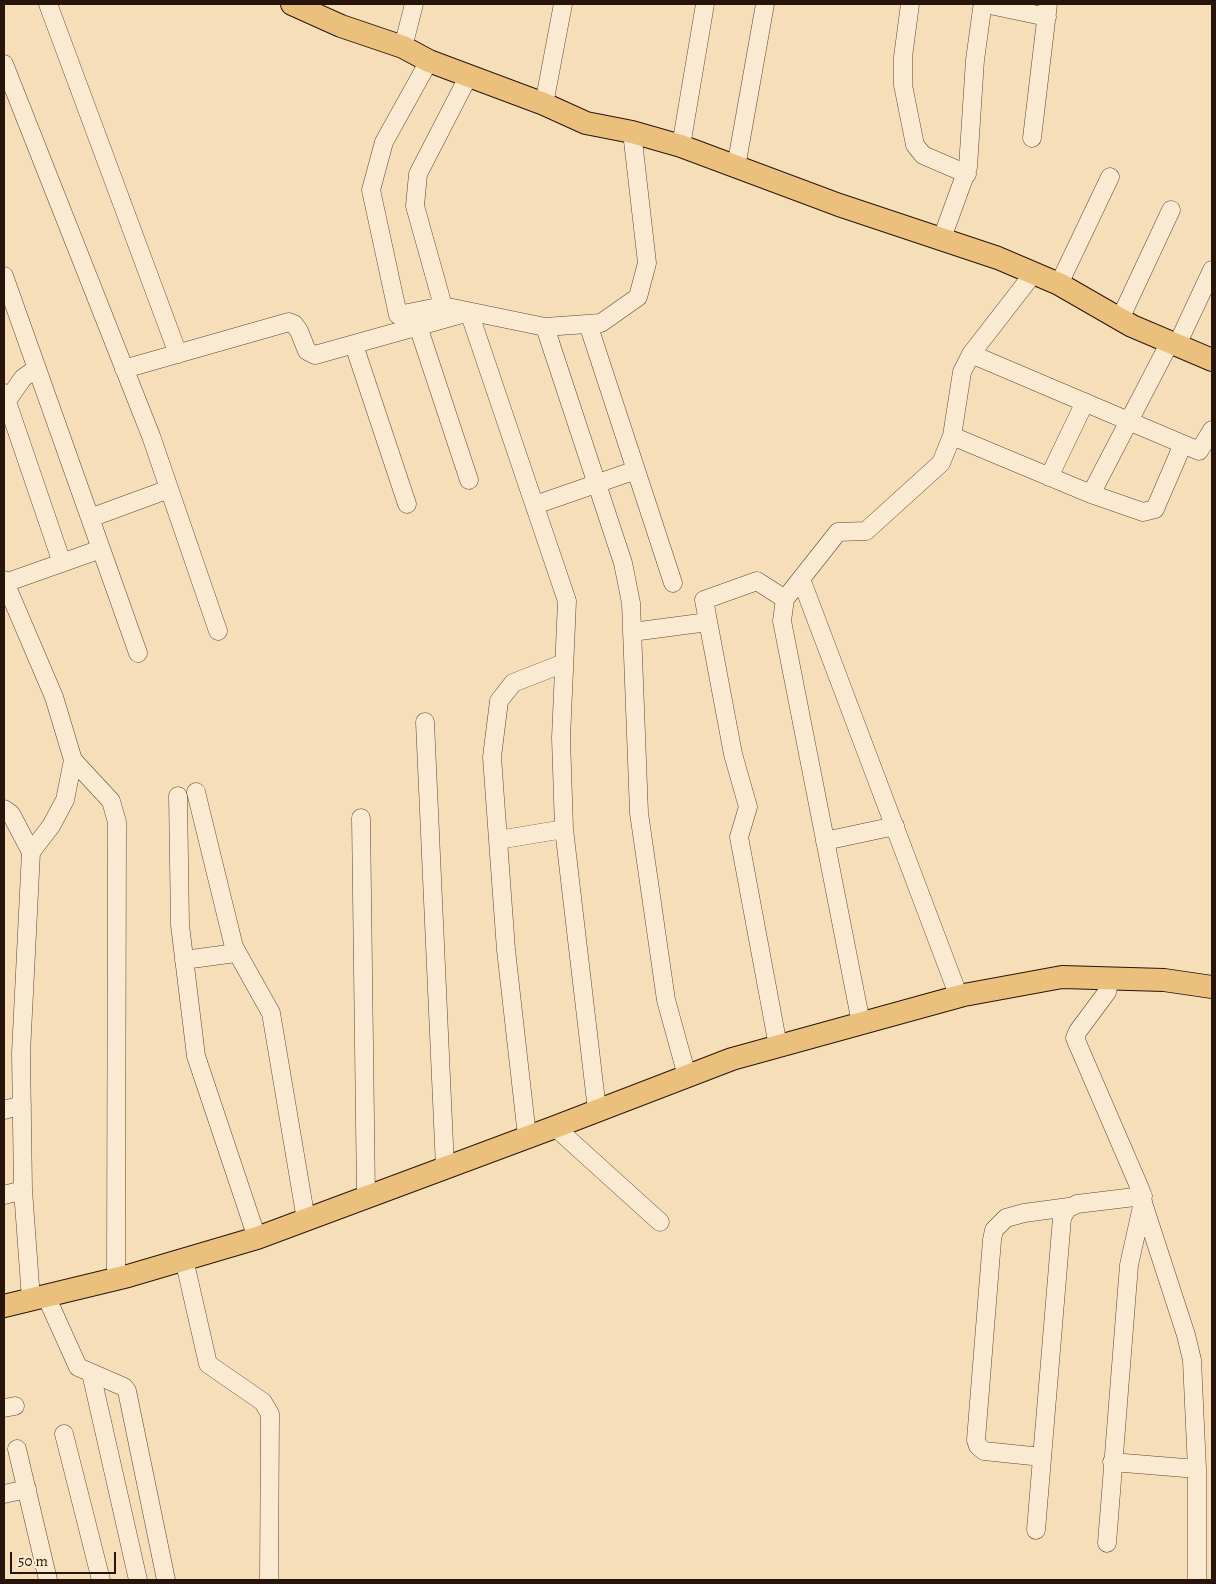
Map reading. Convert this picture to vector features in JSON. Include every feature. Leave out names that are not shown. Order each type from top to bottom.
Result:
[{"type":"main road","points":[[292,4],[341,26],[403,47],[429,61],[544,104],[586,123],[632,132],[681,146],[839,206],[942,238],[998,258],[1059,284],[1120,319],[1212,360]]},
{"type":"main road","points":[[4,1306],[116,1279],[257,1238],[555,1127],[732,1058],[959,997],[1062,976],[1164,980],[1212,987]]},
{"type":"street","points":[[48,4],[178,354]]},
{"type":"street","points":[[403,47],[414,4]]},
{"type":"street","points":[[544,104],[563,4]]},
{"type":"street","points":[[681,146],[705,4]]},
{"type":"street","points":[[736,167],[764,4]]},
{"type":"street","points":[[910,4],[903,57],[903,94],[915,145],[923,155],[966,174]]},
{"type":"street","points":[[942,238],[966,174],[970,157],[975,60],[984,5],[1048,10],[1032,138]]},
{"type":"street","points":[[429,61],[384,142],[372,190],[398,315],[443,306],[545,327],[588,324],[601,323],[638,297],[647,263],[632,132]]},
{"type":"street","points":[[4,64],[124,369],[169,489],[218,631]]},
{"type":"street","points":[[443,306],[415,206],[418,174],[468,77]]},
{"type":"street","points":[[1059,284],[1110,177]]},
{"type":"street","points":[[1120,319],[1171,210]]},
{"type":"street","points":[[1091,494],[1129,420],[1174,344],[1212,270]]},
{"type":"street","points":[[861,1023],[782,621],[785,599],[838,532],[866,531],[941,463],[952,436],[962,372],[971,354],[1026,271]]},
{"type":"street","points":[[4,276],[138,653]]},
{"type":"street","points":[[124,369],[289,322],[294,324],[299,331],[310,354],[325,354],[469,312]]},
{"type":"street","points":[[469,312],[567,601],[561,738],[564,829],[597,1110]]},
{"type":"street","points":[[588,324],[673,583]]},
{"type":"street","points":[[418,326],[469,480]]},
{"type":"street","points":[[545,327],[623,563],[631,603],[639,813],[666,1000],[687,1076]]},
{"type":"street","points":[[354,345],[407,504]]},
{"type":"street","points":[[971,354],[1199,451],[1212,430]]},
{"type":"street","points":[[37,368],[22,378],[5,399],[62,563]]},
{"type":"street","points":[[1049,477],[1085,402]]},
{"type":"street","points":[[952,436],[1091,494],[1143,512],[1155,509],[1183,444]]},
{"type":"street","points":[[535,505],[636,470]]},
{"type":"street","points":[[90,518],[169,489]]},
{"type":"street","points":[[101,549],[4,582],[54,698],[73,760],[111,801],[117,822],[116,1279]]},
{"type":"street","points":[[802,578],[959,997]]},
{"type":"street","points":[[778,1046],[739,837],[748,807],[733,754],[704,600],[757,582],[785,599]]},
{"type":"street","points":[[632,632],[708,622]]},
{"type":"street","points":[[527,1136],[506,950],[492,757],[499,701],[513,683],[564,663]]},
{"type":"street","points":[[424,722],[445,1167]]},
{"type":"street","points":[[31,852],[52,826],[65,800],[73,760]]},
{"type":"street","points":[[196,792],[236,953],[271,1013],[306,1220]]},
{"type":"street","points":[[178,796],[180,925],[199,1070],[257,1238]]},
{"type":"street","points":[[4,809],[11,814],[31,852],[21,1053],[23,1190],[38,1298],[76,1364],[91,1373],[124,1387],[127,1391],[166,1580]]},
{"type":"street","points":[[361,818],[366,1197]]},
{"type":"street","points":[[825,841],[895,826]]},
{"type":"street","points":[[498,840],[564,829]]},
{"type":"street","points":[[184,960],[236,953]]},
{"type":"street","points":[[1110,978],[1106,994],[1078,1031],[1075,1038],[1143,1199],[1189,1347],[1193,1373],[1197,1469],[1197,1580]]},
{"type":"street","points":[[4,1110],[22,1106]]},
{"type":"street","points":[[555,1127],[660,1222]]},
{"type":"street","points":[[4,1194],[23,1190]]},
{"type":"street","points":[[1042,1457],[984,1451],[978,1446],[976,1440],[994,1230],[1006,1218],[1024,1212],[1069,1207],[1077,1204],[1143,1199]]},
{"type":"street","points":[[1107,1543],[1128,1265],[1143,1199]]},
{"type":"street","points":[[1036,1530],[1061,1224],[1064,1213],[1069,1207]]},
{"type":"street","points":[[184,1259],[208,1364],[263,1402],[270,1414],[269,1580]]},
{"type":"street","points":[[91,1373],[138,1580]]},
{"type":"street","points":[[64,1434],[101,1580]]},
{"type":"street","points":[[17,1449],[48,1580]]},
{"type":"street","points":[[1112,1462],[1197,1469]]},
{"type":"street","points":[[4,1494],[27,1489]]}]
